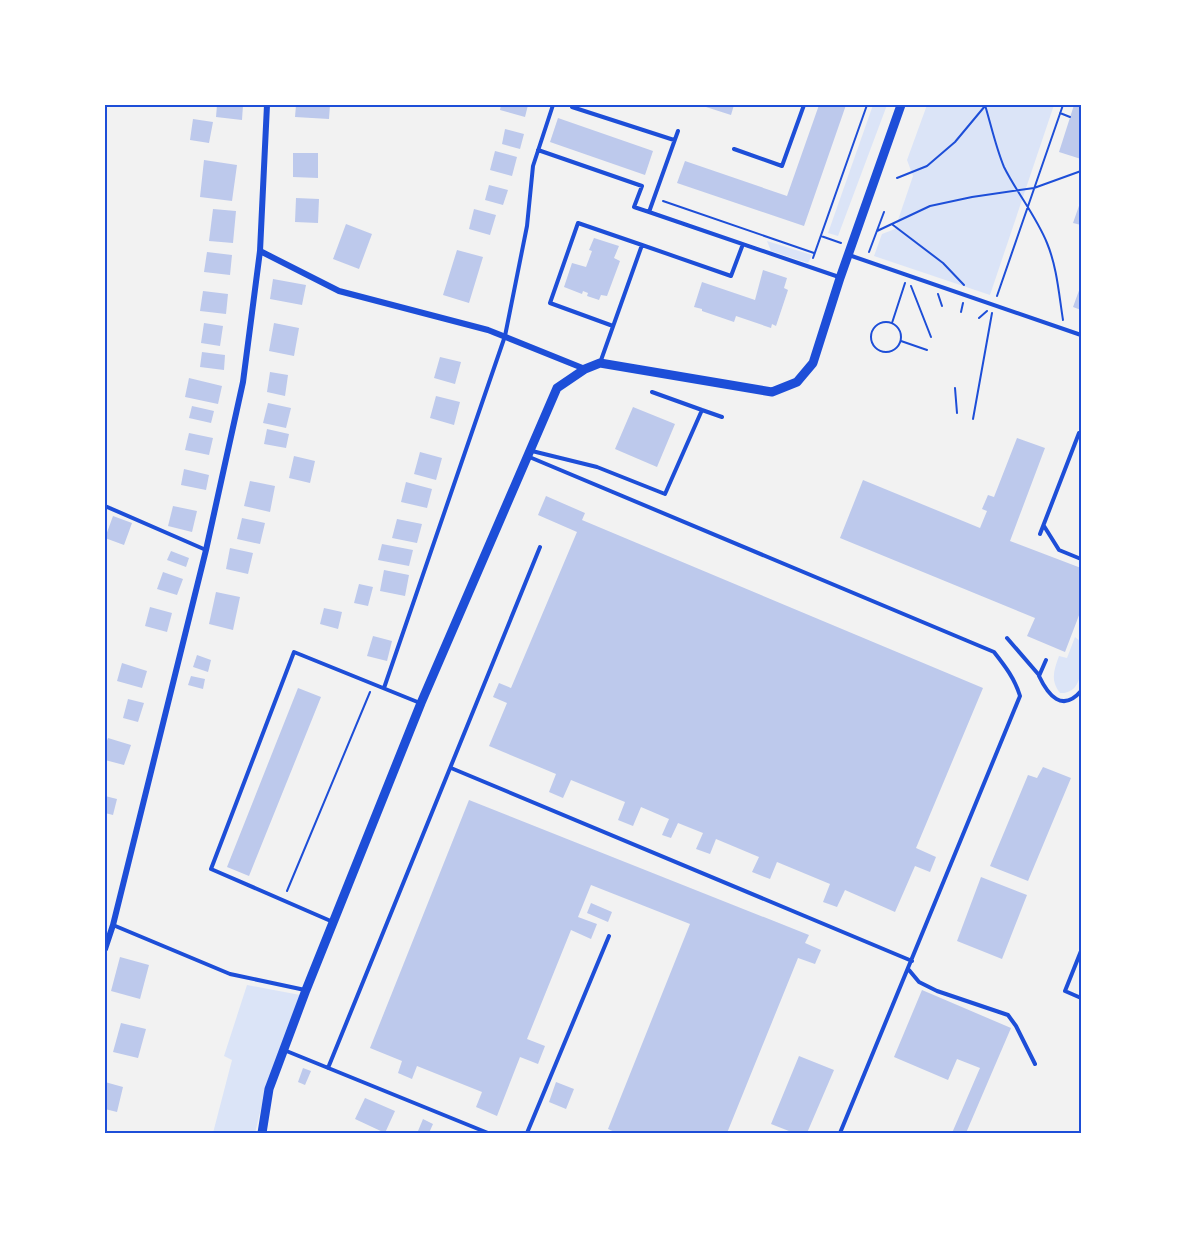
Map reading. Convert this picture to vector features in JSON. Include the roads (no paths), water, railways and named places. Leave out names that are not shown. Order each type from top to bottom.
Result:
[{"type":"street","points":[[105,949],[113,925],[206,550],[243,382],[260,251],[267,105]]},
{"type":"street","points":[[262,1133],[269,1089],[306,990],[421,703],[557,388],[585,369],[600,363],[772,392],[797,382],[813,363],[840,278],[901,105]]},
{"type":"street","points":[[260,251],[339,291],[505,336],[585,369]]},
{"type":"lane","points":[[384,688],[505,336],[527,226],[533,166],[553,105]]},
{"type":"lane","points":[[734,149],[782,166],[804,105]]},
{"type":"lane","points":[[572,106],[674,140]]},
{"type":"lane","points":[[649,212],[678,131]]},
{"type":"lane","points":[[538,150],[642,186],[634,207],[840,278]]},
{"type":"lane","points":[[614,326],[550,303],[578,223],[731,276],[743,244]]},
{"type":"lane","points":[[600,363],[642,245]]},
{"type":"lane","points":[[848,255],[1081,335]]},
{"type":"lane","points":[[652,392],[722,417]]},
{"type":"lane","points":[[527,453],[597,467],[665,494],[702,410]]},
{"type":"lane","points":[[1040,534],[1081,428]]},
{"type":"lane","points":[[527,453],[994,652],[1017,686],[1020,696],[840,1133]]},
{"type":"lane","points":[[105,506],[206,550]]},
{"type":"lane","points":[[1044,525],[1059,550],[1081,559]]},
{"type":"lane","points":[[328,1068],[540,548]]},
{"type":"lane","points":[[1007,638],[1040,676],[1052,697],[1062,701],[1075,698],[1081,691]]},
{"type":"lane","points":[[335,922],[211,869],[294,652],[421,703]]},
{"type":"lane","points":[[1040,676],[1046,660]]},
{"type":"lane","points":[[451,768],[912,961]]},
{"type":"lane","points":[[113,925],[230,974],[306,990]]},
{"type":"lane","points":[[527,1133],[609,936]]},
{"type":"lane","points":[[1081,951],[1065,991],[1081,998]]},
{"type":"lane","points":[[909,969],[918,982],[1008,1015],[1017,1026],[1035,1064]]},
{"type":"lane","points":[[284,1050],[488,1133]]}]
